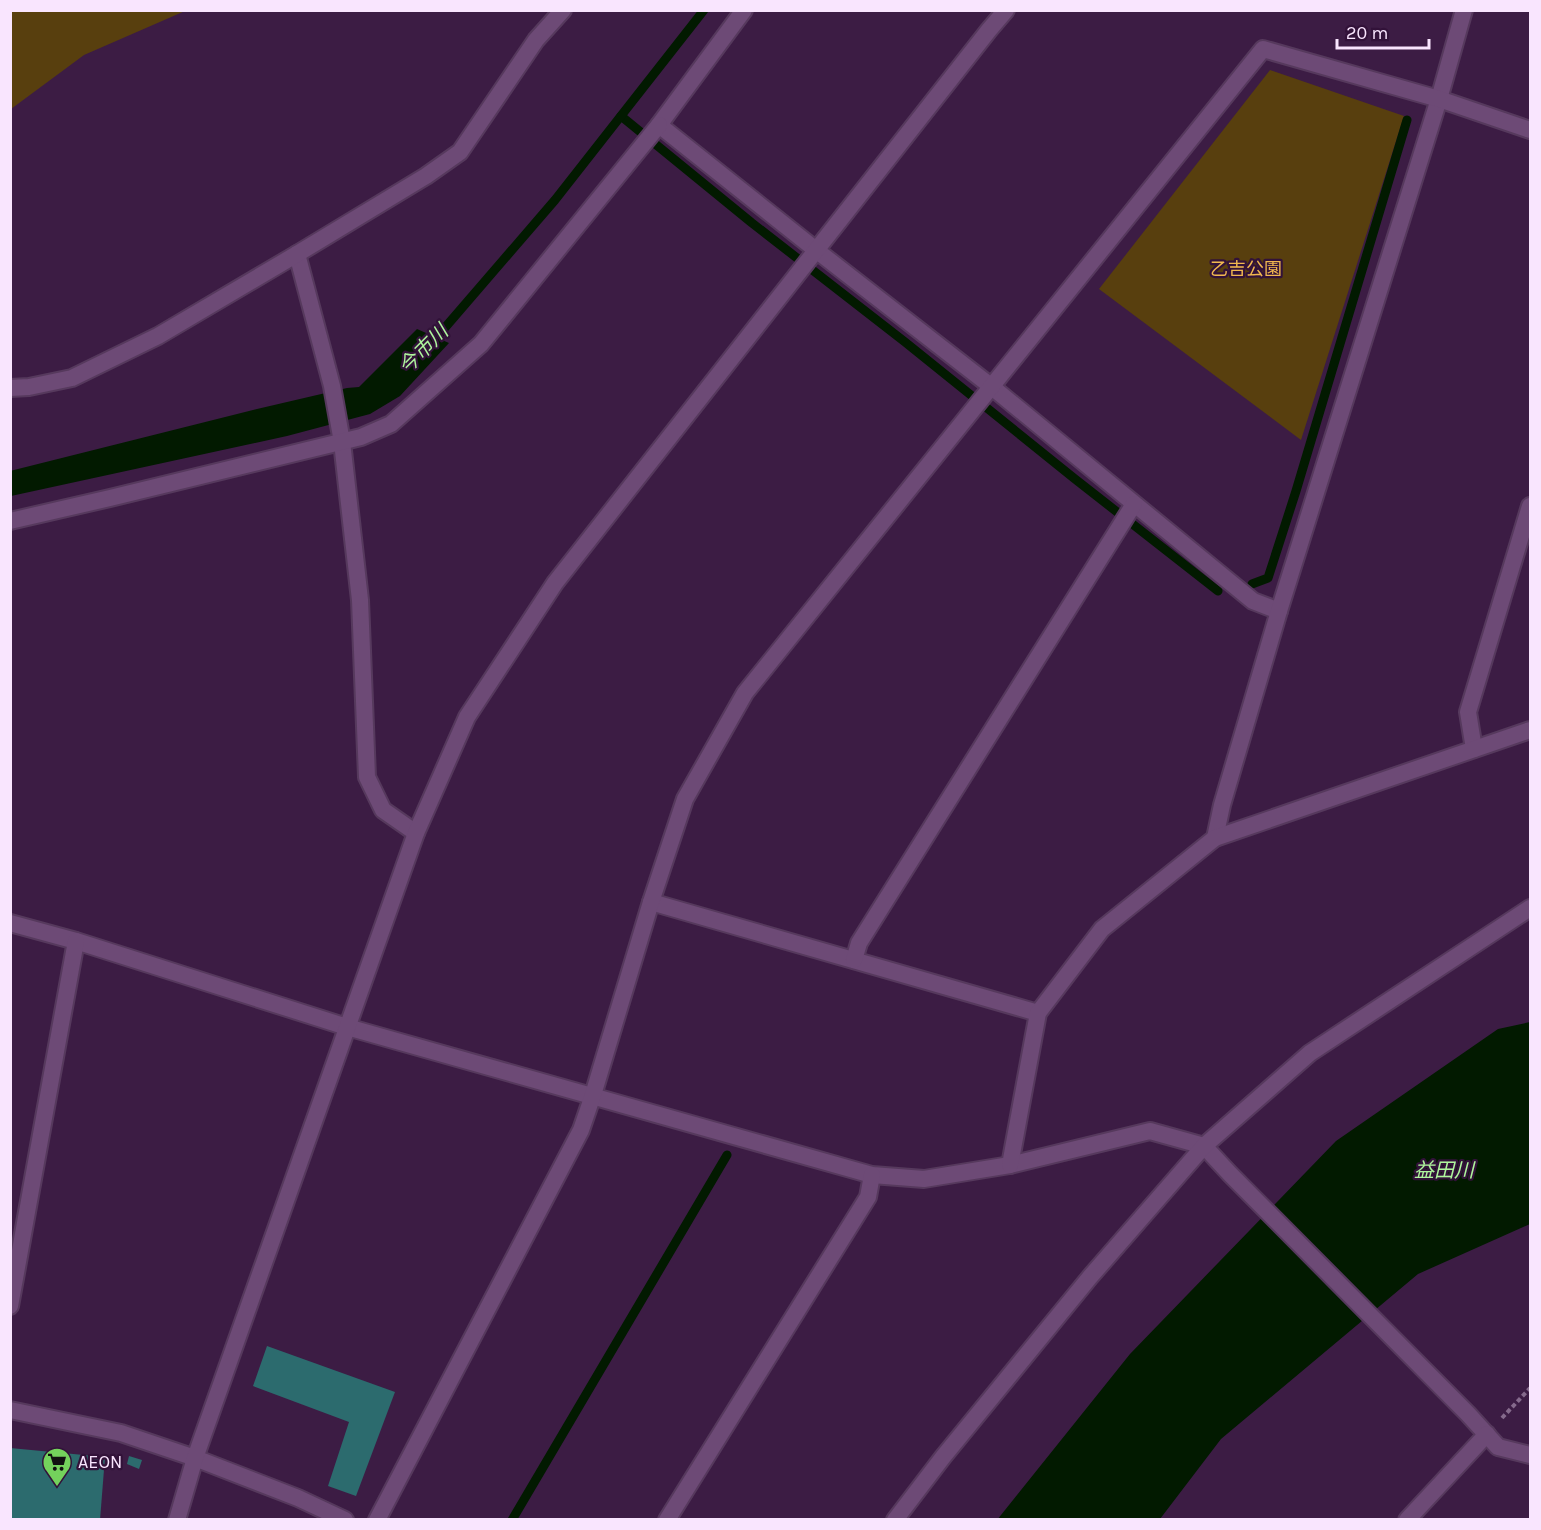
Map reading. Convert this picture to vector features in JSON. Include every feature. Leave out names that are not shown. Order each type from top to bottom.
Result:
[{"type":"street","points":[[10,388],[29,387],[72,378],[158,336],[426,176],[460,152],[536,40],[563,10]]},
{"type":"street","points":[[10,521],[342,442],[361,437],[391,424],[482,344],[659,125],[744,10]]},
{"type":"street","points":[[177,1520],[195,1458],[416,833],[467,717],[555,583],[1006,10]]},
{"type":"street","points":[[1215,838],[1222,805],[1279,611],[1439,99],[1464,10]]},
{"type":"street","points":[[377,1520],[581,1130],[685,799],[745,693],[1263,50],[1439,99],[1530,130]]},
{"type":"street","points":[[659,125],[992,387],[1253,601],[1279,611]]},
{"type":"street","points":[[297,254],[332,386],[342,442],[360,600],[367,777],[383,810],[416,833]]},
{"type":"street","points":[[855,960],[859,943],[1134,504]]},
{"type":"street","points":[[1474,749],[1468,712],[1530,506]]},
{"type":"street","points":[[1010,1165],[1038,1013],[1102,929],[1215,838],[1530,730]]},
{"type":"street","points":[[651,902],[1038,1013]]},
{"type":"street","points":[[895,1520],[1089,1277],[1204,1146],[1310,1053],[1530,908]]},
{"type":"street","points":[[10,923],[76,941],[348,1028],[872,1175],[924,1179],[1010,1165],[1150,1131],[1204,1146],[1498,1447],[1530,1455]]},
{"type":"street","points":[[10,1306],[76,941]]},
{"type":"street","points":[[667,1520],[868,1197],[872,1175]]},
{"type":"street","points":[[10,1410],[120,1433],[195,1458],[298,1498],[345,1520]]},
{"type":"street","points":[[1407,1520],[1487,1434]]},
{"type":"path","points":[[1487,1434],[1530,1388]]},
{"type":"green space","points":[[11,10],[185,11],[84,55],[11,109]]},
{"type":"green space","name":"乙吉公園","points":[[1270,70],[1404,116],[1301,440],[1099,289]]},
{"type":"water","points":[[417,329],[449,343],[400,396],[370,414],[287,436],[11,496],[10,471],[257,409],[359,387]]},
{"type":"water","name":"益田川","points":[[1530,1022],[1530,1224],[1418,1274],[1221,1439],[1160,1519],[997,1520],[1130,1354],[1336,1141],[1498,1029]]},
{"type":"building","points":[[267,1346],[395,1392],[356,1496],[328,1486],[349,1422],[253,1386]]},
{"type":"building","name":"AEON","points":[[10,1448],[105,1457],[100,1520],[10,1520]]},
{"type":"building","points":[[129,1456],[142,1460],[139,1469],[127,1464]]},
{"type":"waterway","name":"今市川","points":[[430,345],[555,200],[704,10]]},
{"type":"waterway","points":[[621,116],[752,223],[1218,591]]},
{"type":"waterway","points":[[1252,584],[1268,578],[1407,120]]},
{"type":"waterway","points":[[512,1520],[727,1155]]},
{"type":"place","name":"AEON","points":[[57,1488]]}]
